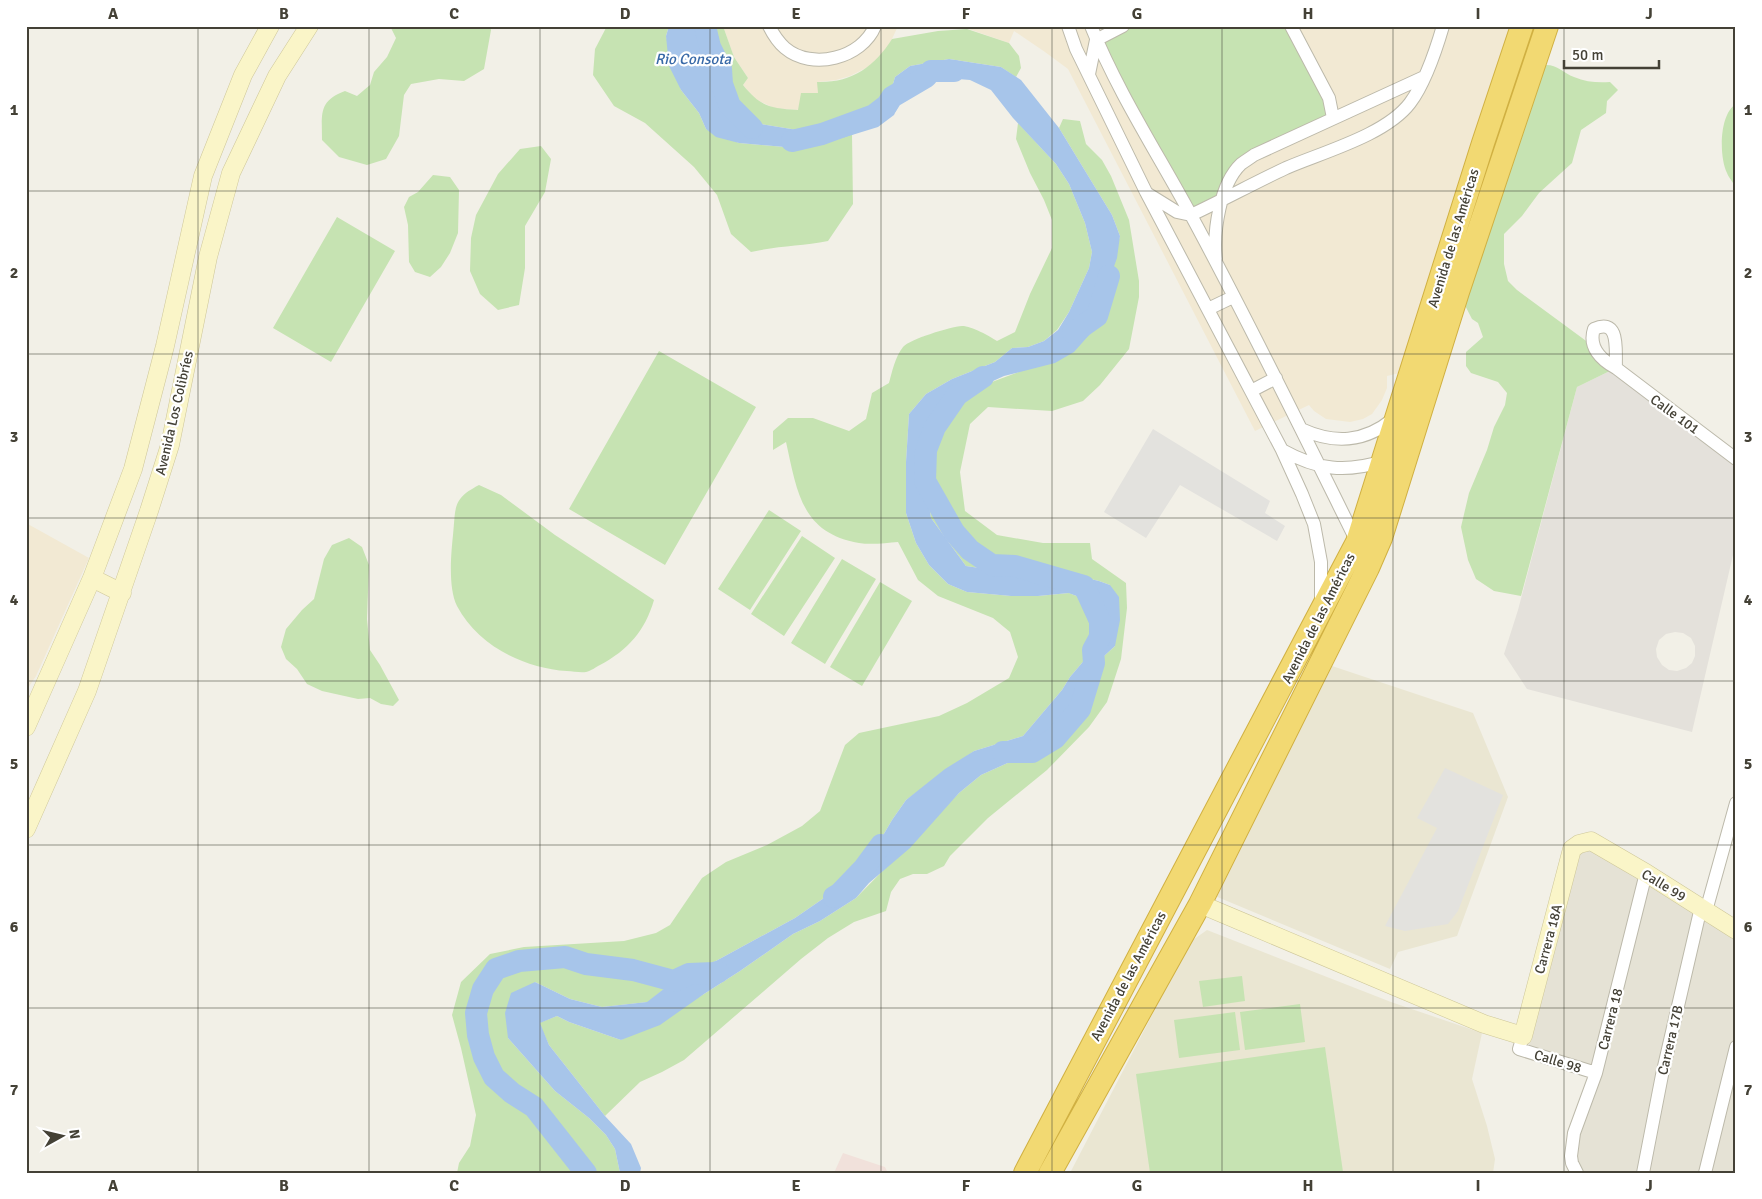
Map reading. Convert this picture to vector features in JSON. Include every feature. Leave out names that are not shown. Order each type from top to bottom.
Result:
[{"type":"highway","name":"Avenida de las Américas","points":[[1025,1173],[1357,542],[1483,143],[1522,26]]},
{"type":"highway","name":"Avenida de las Américas","points":[[1050,1173],[1200,904],[1368,568],[1381,538],[1390,514],[1413,432],[1546,26]]},
{"type":"highway","points":[[1384,461],[1396,453],[1413,432]]},
{"type":"highway","points":[[1357,542],[1368,568]]},
{"type":"main road","name":"Avenida Los Colibríes","points":[[26,727],[30,712],[92,578],[133,469],[144,432],[203,176],[243,75],[270,26]]},
{"type":"main road","name":"Avenida Los Colibríes","points":[[26,829],[87,691],[122,593],[170,445],[208,257],[231,173],[277,76],[309,26]]},
{"type":"main road","points":[[92,578],[122,593]]},
{"type":"main road","name":"Calle 99","points":[[1591,841],[1736,930]]},
{"type":"main road","name":"Carrera 18A","points":[[1521,1042],[1572,849],[1579,844],[1591,841]]},
{"type":"main road","points":[[1200,904],[1484,1024],[1521,1042]]},
{"type":"street","points":[[769,26],[785,48],[797,55],[810,59],[825,59],[851,52],[864,44],[872,34],[875,26]]},
{"type":"street","points":[[1091,26],[1096,40],[1164,170],[1191,216],[1276,378],[1357,542]]},
{"type":"street","points":[[1096,40],[1123,26]]},
{"type":"street","points":[[1291,26],[1329,98],[1333,118]]},
{"type":"street","points":[[1432,26],[1439,39]]},
{"type":"street","points":[[1146,192],[1177,212],[1191,216],[1286,168],[1332,150],[1385,124],[1401,112],[1409,103],[1424,77],[1443,26]]},
{"type":"street","points":[[1066,27],[1146,192],[1282,450],[1302,494],[1317,536],[1322,562],[1320,615]]},
{"type":"street","points":[[1089,74],[1096,40]]},
{"type":"street","points":[[1191,216],[1228,185],[1242,164],[1254,155],[1424,77]]},
{"type":"street","points":[[1216,264],[1216,220],[1228,185]]},
{"type":"street","points":[[1208,309],[1233,296]]},
{"type":"street","name":"Calle 101","points":[[1616,368],[1736,459]]},
{"type":"street","points":[[1251,391],[1276,378]]},
{"type":"street","points":[[1301,429],[1317,436],[1334,440],[1351,439],[1368,435],[1383,427],[1397,416]]},
{"type":"street","points":[[1282,450],[1300,460],[1320,466],[1363,467],[1384,461]]},
{"type":"street","name":"Carrera 17B","points":[[1643,1173],[1662,1075],[1704,909],[1734,818],[1736,803]]},
{"type":"street","name":"Carrera 18","points":[[1575,1168],[1572,1146],[1574,1133],[1596,1073],[1646,874]]},
{"type":"street","name":"Calle 98","points":[[1521,1042],[1596,1073]]},
{"type":"street","points":[[1705,1173],[1736,1047]]},
{"type":"shaded area","points":[[723,26],[898,26],[884,53],[870,66],[850,76],[818,82],[818,93],[798,110],[774,108],[755,99],[743,85],[748,78],[734,57]]},
{"type":"shaded area","points":[[960,26],[1522,26],[1412,370],[1387,376],[1387,388],[1382,400],[1372,414],[1363,419],[1350,422],[1326,419],[1309,405],[1255,431],[1068,69],[1014,31],[1009,43]]},
{"type":"shaded area","points":[[1616,368],[1736,459],[1736,542],[1692,732],[1527,689],[1504,654],[1518,610],[1577,387]],"holes":[[[1683,633],[1691,638],[1695,646],[1695,656],[1692,663],[1686,668],[1677,671],[1669,670],[1662,665],[1657,657],[1656,649],[1659,640],[1666,634]]]},
{"type":"shaded area","points":[[1153,429],[1270,501],[1265,513],[1285,526],[1277,541],[1180,485],[1146,538],[1104,512]]},
{"type":"shaded area","points":[[26,523],[89,558],[36,676],[26,691]]},
{"type":"shaded area","points":[[1329,665],[1473,713],[1508,797],[1457,936],[1398,952],[1390,969],[1215,896]]},
{"type":"shaded area","points":[[1445,768],[1503,795],[1458,911],[1448,924],[1405,931],[1385,926],[1437,828],[1417,818]]},
{"type":"shaded area","points":[[1579,844],[1736,930],[1736,1173],[1577,1173],[1572,1163],[1596,1073],[1519,1049]]},
{"type":"shaded area","points":[[1207,930],[1391,1002],[1482,1033],[1472,1079],[1495,1159],[1493,1173],[1070,1173],[1190,942]]},
{"type":"shaded area","points":[[843,1153],[885,1167],[888,1173],[834,1173]]},
{"type":"green space","points":[[390,26],[490,26],[491,30],[484,69],[464,81],[439,79],[411,84],[404,95],[399,136],[386,159],[367,165],[339,157],[322,140],[322,116],[326,104],[336,95],[345,91],[357,96],[370,85],[374,72],[387,57],[396,38]]},
{"type":"green space","points":[[607,26],[669,26],[666,36],[681,90],[699,113],[706,129],[739,143],[796,148],[839,139],[852,134],[853,204],[828,241],[751,252],[731,234],[717,195],[694,167],[645,123],[614,106],[593,75],[595,49]]},
{"type":"green space","points":[[707,26],[723,26],[734,57],[748,78],[743,85],[749,92],[761,102],[780,108],[798,110],[801,93],[818,93],[817,82],[841,80],[861,71],[878,58],[892,39],[938,31],[967,29],[1009,43],[1019,56],[1021,68],[1016,77],[1001,67],[949,59],[910,66],[895,77],[887,105],[874,115],[822,134],[761,124],[730,106],[722,84],[714,40]]},
{"type":"green space","points":[[1123,26],[1291,26],[1333,118],[1254,155],[1228,185],[1191,215],[1096,40]]},
{"type":"green space","points":[[1544,65],[1556,67],[1583,80],[1610,82],[1618,90],[1607,101],[1606,113],[1581,130],[1572,163],[1539,193],[1522,216],[1504,234],[1504,264],[1508,281],[1517,290],[1593,346],[1616,368],[1577,387],[1521,596],[1494,591],[1476,579],[1468,560],[1461,527],[1469,493],[1487,450],[1494,427],[1505,405],[1507,393],[1498,382],[1471,373],[1466,366],[1466,352],[1483,337],[1478,323],[1472,319],[1458,292]]},
{"type":"green space","points":[[1736,104],[1736,183],[1733,183],[1724,166],[1722,136],[1726,117],[1730,109]]},
{"type":"green space","points":[[1063,119],[1080,121],[1086,144],[1102,160],[1111,176],[1129,220],[1139,281],[1139,297],[1129,349],[1100,385],[1083,401],[1052,411],[988,407],[970,424],[960,472],[965,511],[997,535],[1043,543],[1090,543],[1092,559],[1126,583],[1127,608],[1121,659],[1107,702],[1089,727],[1047,770],[988,818],[950,856],[944,866],[927,874],[913,874],[900,879],[891,892],[886,911],[854,922],[828,938],[684,1060],[640,1082],[605,1116],[549,1045],[539,1023],[557,1016],[621,1040],[704,994],[793,934],[820,921],[856,898],[959,793],[981,775],[1032,752],[1063,728],[1091,696],[1099,683],[1103,657],[1115,646],[1110,585],[1069,574],[1019,574],[966,566],[931,518],[925,481],[926,450],[939,407],[957,395],[1021,371],[1090,334],[1102,302],[1120,236],[1112,215],[1059,128]]},
{"type":"green space","points":[[1018,123],[1056,164],[1069,184],[1085,223],[1092,252],[1089,268],[1069,312],[1057,330],[1044,341],[1028,347],[1012,348],[995,362],[952,379],[926,394],[909,414],[906,462],[906,513],[916,543],[929,565],[948,584],[967,592],[1011,596],[1069,593],[1084,599],[1094,608],[1100,621],[1100,637],[1093,650],[1070,677],[1062,690],[1023,736],[974,751],[906,800],[864,868],[853,878],[795,918],[714,962],[674,981],[648,1002],[602,1007],[570,999],[535,982],[508,1038],[555,1091],[589,1118],[606,1135],[615,1149],[620,1173],[457,1173],[459,1163],[470,1146],[476,1115],[452,1015],[461,982],[490,954],[524,947],[624,941],[656,933],[670,925],[702,878],[726,862],[767,845],[802,826],[820,811],[845,745],[859,733],[939,716],[967,703],[1009,678],[1018,657],[1010,632],[993,618],[938,596],[918,580],[898,542],[859,543],[840,538],[825,530],[813,520],[799,493],[786,442],[773,450],[773,431],[788,418],[813,418],[849,431],[866,419],[872,393],[889,383],[896,360],[903,347],[922,337],[962,326],[975,329],[997,341],[1015,332],[1030,294],[1052,248],[1052,220],[1016,139]]},
{"type":"green space","points":[[541,146],[551,159],[545,192],[525,226],[525,268],[519,305],[498,310],[480,294],[470,271],[471,238],[476,215],[498,174],[520,149]]},
{"type":"green space","points":[[433,175],[450,177],[459,190],[458,233],[450,253],[441,267],[430,277],[415,272],[409,262],[408,225],[404,207],[409,197],[418,192]]},
{"type":"green space","points":[[337,217],[395,251],[331,362],[273,328]]},
{"type":"green space","points":[[659,351],[756,407],[665,565],[569,509]]},
{"type":"green space","points":[[479,485],[501,495],[555,535],[654,600],[646,621],[627,646],[592,670],[579,672],[551,669],[519,660],[477,633],[466,620],[454,599],[451,571],[455,511],[464,495]]},
{"type":"green space","points":[[769,510],[801,531],[750,610],[718,589]]},
{"type":"green space","points":[[802,536],[835,558],[784,636],[751,614]]},
{"type":"green space","points":[[349,538],[362,547],[369,565],[367,619],[370,650],[399,700],[393,706],[381,704],[370,698],[358,699],[322,691],[307,684],[297,669],[286,659],[281,647],[286,629],[314,599],[324,559],[332,545]]},
{"type":"green space","points":[[842,559],[876,579],[825,664],[791,643]]},
{"type":"green space","points":[[880,582],[912,601],[862,686],[830,667]]},
{"type":"green space","points":[[1242,976],[1245,1001],[1203,1007],[1199,981]]},
{"type":"green space","points":[[1300,1004],[1305,1042],[1245,1050],[1240,1012]]},
{"type":"green space","points":[[1235,1012],[1240,1050],[1179,1058],[1174,1020]]},
{"type":"green space","points":[[1325,1047],[1343,1172],[1150,1173],[1136,1074]]},
{"type":"water","name":"Rio Consota","points":[[669,26],[707,26],[714,40],[722,84],[730,106],[761,124],[822,134],[874,115],[887,105],[895,77],[910,66],[949,59],[1001,67],[1021,80],[1059,128],[1112,215],[1120,236],[1117,258],[1090,334],[1074,352],[1055,363],[1004,376],[957,394],[939,407],[926,450],[925,481],[931,518],[966,566],[1019,574],[1069,574],[1099,581],[1110,585],[1119,597],[1120,620],[1115,646],[1103,657],[1099,683],[1091,696],[1063,728],[1032,752],[981,775],[959,793],[910,848],[869,883],[856,898],[820,921],[793,934],[660,1025],[621,1040],[557,1016],[540,1023],[549,1045],[605,1116],[631,1144],[641,1168],[640,1173],[620,1173],[615,1149],[606,1135],[589,1118],[555,1091],[508,1038],[505,1013],[511,993],[535,982],[570,999],[602,1007],[647,1002],[674,981],[714,962],[795,918],[853,878],[864,868],[906,800],[945,769],[974,751],[1023,736],[1062,690],[1070,677],[1093,650],[1100,637],[1100,621],[1094,608],[1084,599],[1069,593],[1011,596],[967,592],[948,584],[929,565],[916,543],[906,513],[906,462],[909,414],[926,394],[952,379],[995,362],[1012,348],[1028,347],[1044,341],[1058,330],[1069,312],[1089,268],[1092,252],[1085,223],[1069,184],[1056,164],[1013,118],[991,90],[970,80],[946,78],[926,77],[913,86],[902,98],[894,115],[878,127],[839,139],[796,148],[739,143],[716,137],[706,129],[699,113],[681,90],[669,66],[666,36]]},
{"type":"waterway","points":[[705,26],[710,47],[721,69],[722,84],[730,106],[752,128]]},
{"type":"waterway","points":[[792,141],[822,134],[874,115],[887,105],[892,97],[926,77],[931,71],[954,71]]},
{"type":"waterway","points":[[1073,333],[1097,316],[1109,276]]},
{"type":"waterway","points":[[983,377],[957,395],[935,427],[926,450],[925,481],[954,532],[970,550],[992,565],[1015,566],[1084,586],[1100,621],[1100,637],[1093,650],[1094,663],[1080,709],[1055,738],[1032,752],[1003,752]]},
{"type":"waterway","points":[[834,897],[864,868],[881,845]]},
{"type":"waterway","points":[[586,1173],[534,1107],[512,1093],[494,1077],[484,1057],[478,1035],[476,1013],[483,989],[496,969],[519,961],[565,957],[586,964],[633,970],[674,981],[689,974],[718,972]]}]
